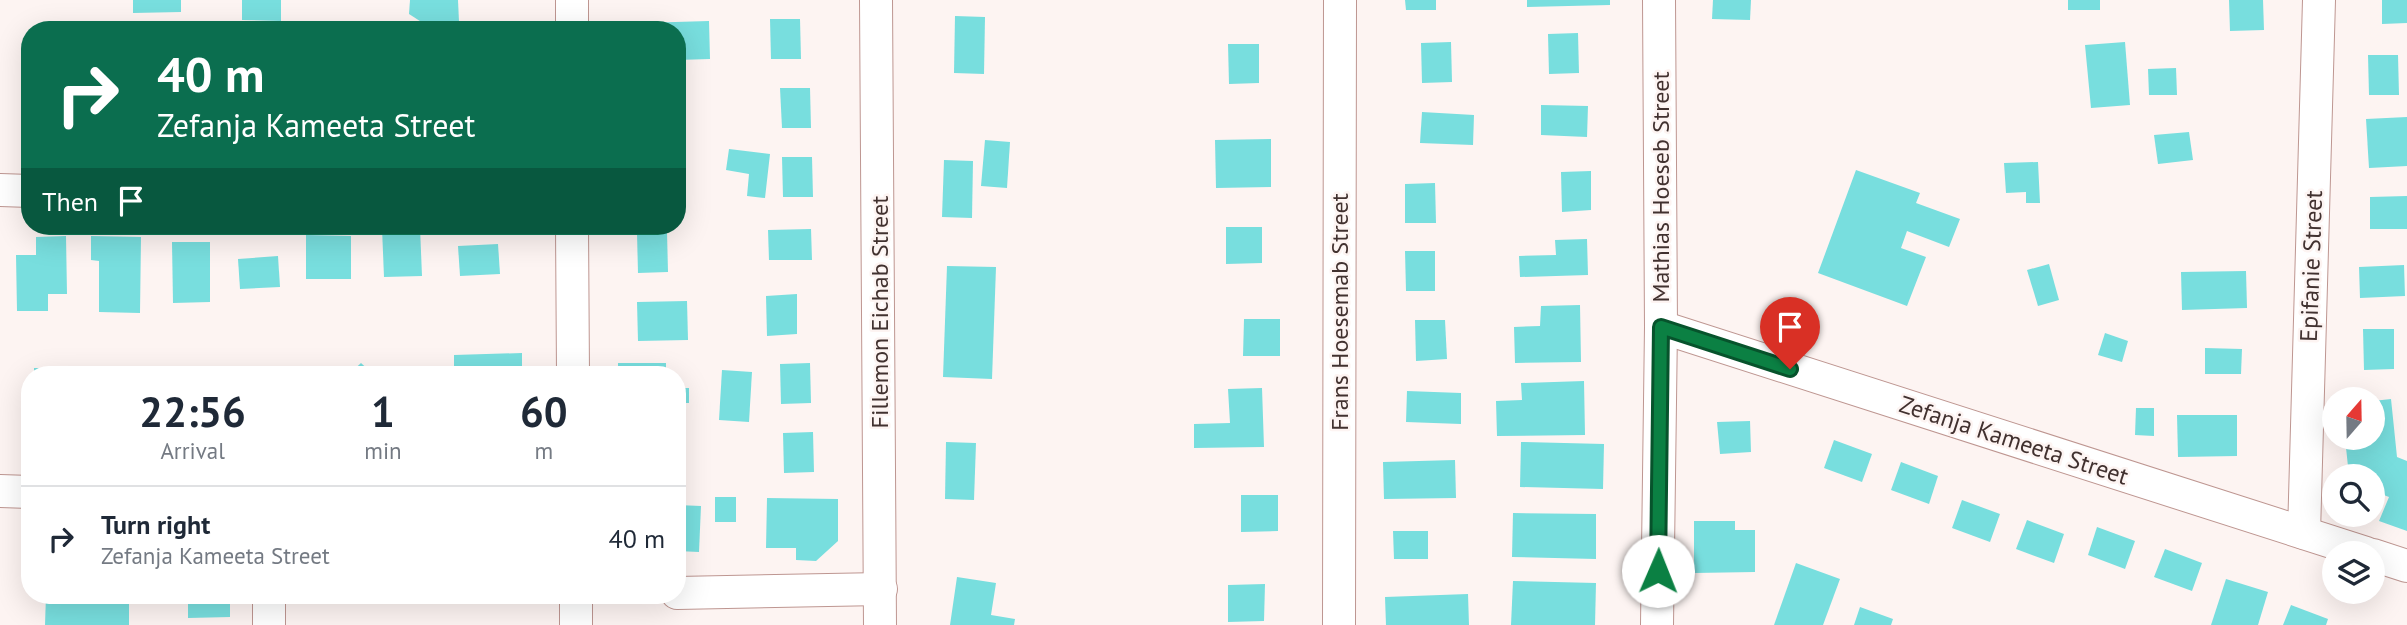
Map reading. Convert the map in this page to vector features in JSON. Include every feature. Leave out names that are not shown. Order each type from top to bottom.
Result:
[{"type":"street","points":[[572,0],[572,21]]},
{"type":"street","name":"Fillemon Eichab Street","points":[[876,0],[880,625]]},
{"type":"street","name":"Frans Hoesemab Street","points":[[1339,0],[1339,625]]},
{"type":"street","name":"Mathias Hoeseb Street","points":[[1657,625],[1661,327],[1659,0]]},
{"type":"street","name":"Epifanie Street","points":[[2304,533],[2319,0]]},
{"type":"street","points":[[0,190],[21,191]]},
{"type":"street","points":[[572,235],[573,366]]},
{"type":"street","name":"Zefanja Kameeta Street","points":[[1661,327],[2329,541]]},
{"type":"street","points":[[0,491],[21,492]]},
{"type":"street","points":[[2385,559],[2407,566]]},
{"type":"street","points":[[686,593],[881,589]]},
{"type":"street","points":[[269,604],[269,625]]},
{"type":"street","points":[[576,604],[576,625]]},
{"type":"building","points":[[133,0],[181,0],[181,12],[133,13]]},
{"type":"building","points":[[242,0],[281,0],[281,21],[242,20]]},
{"type":"building","points":[[410,0],[458,0],[459,21],[420,21],[409,14]]},
{"type":"building","points":[[1405,0],[1436,0],[1436,10],[1406,10]]},
{"type":"building","points":[[1527,0],[1610,0],[1610,5],[1527,7]]},
{"type":"building","points":[[1713,0],[1751,0],[1750,20],[1712,19]]},
{"type":"building","points":[[2068,0],[2100,0],[2100,10],[2068,10]]},
{"type":"building","points":[[2229,0],[2263,0],[2264,30],[2230,31]]},
{"type":"building","points":[[2382,0],[2407,0],[2407,23],[2382,24]]},
{"type":"building","points":[[955,16],[985,17],[984,74],[954,73]]},
{"type":"building","points":[[770,19],[800,19],[801,59],[771,59]]},
{"type":"building","points":[[709,21],[710,59],[686,60],[686,22]]},
{"type":"building","points":[[1578,33],[1579,73],[1549,74],[1548,34]]},
{"type":"building","points":[[1451,42],[1452,82],[1422,83],[1421,43]]},
{"type":"building","points":[[2125,42],[2130,105],[2091,108],[2085,45]]},
{"type":"building","points":[[1228,44],[1259,44],[1259,83],[1229,84]]},
{"type":"building","points":[[2368,55],[2398,55],[2399,95],[2369,95]]},
{"type":"building","points":[[2176,68],[2177,95],[2149,95],[2148,69]]},
{"type":"building","points":[[780,88],[810,88],[811,128],[782,128]]},
{"type":"building","points":[[1541,105],[1588,106],[1587,137],[1541,135]]},
{"type":"building","points":[[1422,112],[1474,115],[1473,145],[1420,143]]},
{"type":"building","points":[[2407,117],[2407,166],[2369,168],[2366,119]]},
{"type":"building","points":[[2189,132],[2193,160],[2158,164],[2154,135]]},
{"type":"building","points":[[1271,139],[1271,187],[1216,188],[1215,140]]},
{"type":"building","points":[[985,140],[1010,142],[1007,188],[981,186]]},
{"type":"building","points":[[729,149],[770,154],[765,198],[747,196],[749,174],[726,170]]},
{"type":"building","points":[[782,157],[812,157],[813,197],[783,197]]},
{"type":"building","points":[[944,160],[973,161],[972,218],[942,217]]},
{"type":"building","points":[[2038,162],[2040,203],[2026,203],[2026,192],[2006,193],[2004,163]]},
{"type":"building","points":[[1856,170],[1920,193],[1916,203],[1960,219],[1949,247],[1907,231],[1901,248],[1926,257],[1907,306],[1818,273]]},
{"type":"building","points":[[1591,171],[1591,210],[1562,212],[1561,172]]},
{"type":"building","points":[[1435,183],[1436,223],[1405,223],[1405,184]]},
{"type":"building","points":[[2407,196],[2407,229],[2370,229],[2370,197]]},
{"type":"building","points":[[1226,227],[1262,227],[1262,263],[1226,264]]},
{"type":"building","points":[[811,229],[812,260],[769,260],[768,230]]},
{"type":"building","points":[[306,235],[351,236],[351,279],[306,279]]},
{"type":"building","points":[[382,235],[420,235],[422,276],[384,277]]},
{"type":"building","points":[[637,235],[667,235],[668,272],[638,273]]},
{"type":"building","points":[[66,236],[67,294],[48,294],[48,311],[17,311],[16,255],[36,255],[36,237]]},
{"type":"building","points":[[91,236],[141,237],[140,313],[99,312],[99,261],[91,260]]},
{"type":"building","points":[[1587,239],[1588,275],[1520,277],[1519,256],[1556,255],[1555,240]]},
{"type":"building","points":[[172,242],[210,242],[210,302],[173,303]]},
{"type":"building","points":[[498,244],[500,274],[460,276],[458,246]]},
{"type":"building","points":[[1405,251],[1435,251],[1435,291],[1406,291]]},
{"type":"building","points":[[278,256],[280,287],[240,289],[238,259]]},
{"type":"building","points":[[2049,264],[2059,300],[2038,306],[2027,270]]},
{"type":"building","points":[[2404,265],[2405,296],[2360,298],[2359,267]]},
{"type":"building","points":[[947,266],[996,267],[992,379],[943,377]]},
{"type":"building","points":[[2246,271],[2247,308],[2182,310],[2181,272]]},
{"type":"building","points":[[797,294],[797,334],[767,336],[766,296]]},
{"type":"building","points":[[687,301],[688,340],[638,341],[637,302]]},
{"type":"building","points":[[1580,305],[1581,362],[1515,363],[1514,327],[1540,326],[1541,306]]},
{"type":"building","points":[[1244,319],[1280,319],[1280,356],[1243,356]]},
{"type":"building","points":[[1415,320],[1445,320],[1447,359],[1416,361]]},
{"type":"building","points":[[2363,329],[2394,329],[2394,369],[2364,370]]},
{"type":"building","points":[[2105,333],[2128,341],[2122,362],[2098,355]]},
{"type":"building","points":[[2205,348],[2242,349],[2241,374],[2205,374]]},
{"type":"building","points":[[522,353],[522,366],[454,366],[454,355]]},
{"type":"building","points":[[618,363],[666,363],[666,366],[618,366]]},
{"type":"building","points":[[810,363],[811,403],[781,404],[780,364]]},
{"type":"building","points":[[722,370],[752,372],[749,422],[719,420]]},
{"type":"building","points":[[1584,381],[1585,435],[1497,436],[1496,401],[1522,400],[1521,383]]},
{"type":"building","points":[[686,388],[689,388],[689,403],[686,403]]},
{"type":"building","points":[[1262,388],[1264,447],[1194,448],[1194,424],[1230,423],[1228,389]]},
{"type":"building","points":[[1407,391],[1461,393],[1461,424],[1406,422]]},
{"type":"building","points":[[2391,399],[2397,457],[2407,461],[2407,531],[2385,523],[2385,507],[2389,497],[2385,496],[2385,464],[2348,464],[2346,450],[2385,450],[2385,400]]},
{"type":"building","points":[[2136,408],[2154,408],[2154,436],[2135,435]]},
{"type":"building","points":[[2177,415],[2237,415],[2237,456],[2178,457]]},
{"type":"building","points":[[1750,421],[1751,452],[1720,454],[1717,422]]},
{"type":"building","points":[[813,432],[814,472],[784,473],[783,433]]},
{"type":"building","points":[[1834,440],[1872,454],[1862,482],[1824,468]]},
{"type":"building","points":[[946,442],[976,443],[974,500],[945,499]]},
{"type":"building","points":[[1521,442],[1604,444],[1603,489],[1520,487]]},
{"type":"building","points":[[1455,460],[1456,498],[1384,499],[1383,462]]},
{"type":"building","points":[[1901,462],[1938,476],[1929,504],[1891,490]]},
{"type":"building","points":[[1241,495],[1278,495],[1278,531],[1241,532]]},
{"type":"building","points":[[715,497],[736,497],[736,522],[715,522]]},
{"type":"building","points":[[767,498],[838,499],[838,541],[816,561],[796,560],[796,548],[766,548]]},
{"type":"building","points":[[1962,500],[2000,514],[1990,542],[1952,528]]},
{"type":"building","points":[[686,505],[701,506],[699,552],[686,551]]},
{"type":"building","points":[[1513,513],[1596,514],[1596,559],[1512,557]]},
{"type":"building","points":[[2027,520],[2064,534],[2054,563],[2016,549]]},
{"type":"building","points":[[1694,521],[1735,521],[1735,530],[1755,530],[1755,572],[1694,573]]},
{"type":"building","points":[[2097,527],[2135,541],[2125,569],[2088,555]]},
{"type":"building","points":[[1393,531],[1428,531],[1428,559],[1394,559]]},
{"type":"building","points":[[2165,549],[2202,563],[2192,591],[2154,577]]},
{"type":"building","points":[[1796,563],[1840,579],[1823,625],[1774,625]]},
{"type":"building","points":[[957,577],[996,583],[991,615],[1015,619],[1014,625],[950,625]]},
{"type":"building","points":[[2226,579],[2268,592],[2258,625],[2211,625]]},
{"type":"building","points":[[1513,581],[1596,583],[1595,625],[1511,625]]},
{"type":"building","points":[[1265,584],[1264,621],[1228,622],[1228,585]]},
{"type":"building","points":[[1468,594],[1469,625],[1386,625],[1385,597]]},
{"type":"building","points":[[46,604],[129,604],[129,625],[45,625]]},
{"type":"building","points":[[188,604],[230,604],[230,617],[188,618]]},
{"type":"building","points":[[2291,605],[2328,619],[2326,625],[2283,625]]},
{"type":"building","points":[[1860,607],[1893,619],[1891,625],[1854,625]]},
{"type":"route","points":[[1658,571],[1661,327],[1790,369]]}]
